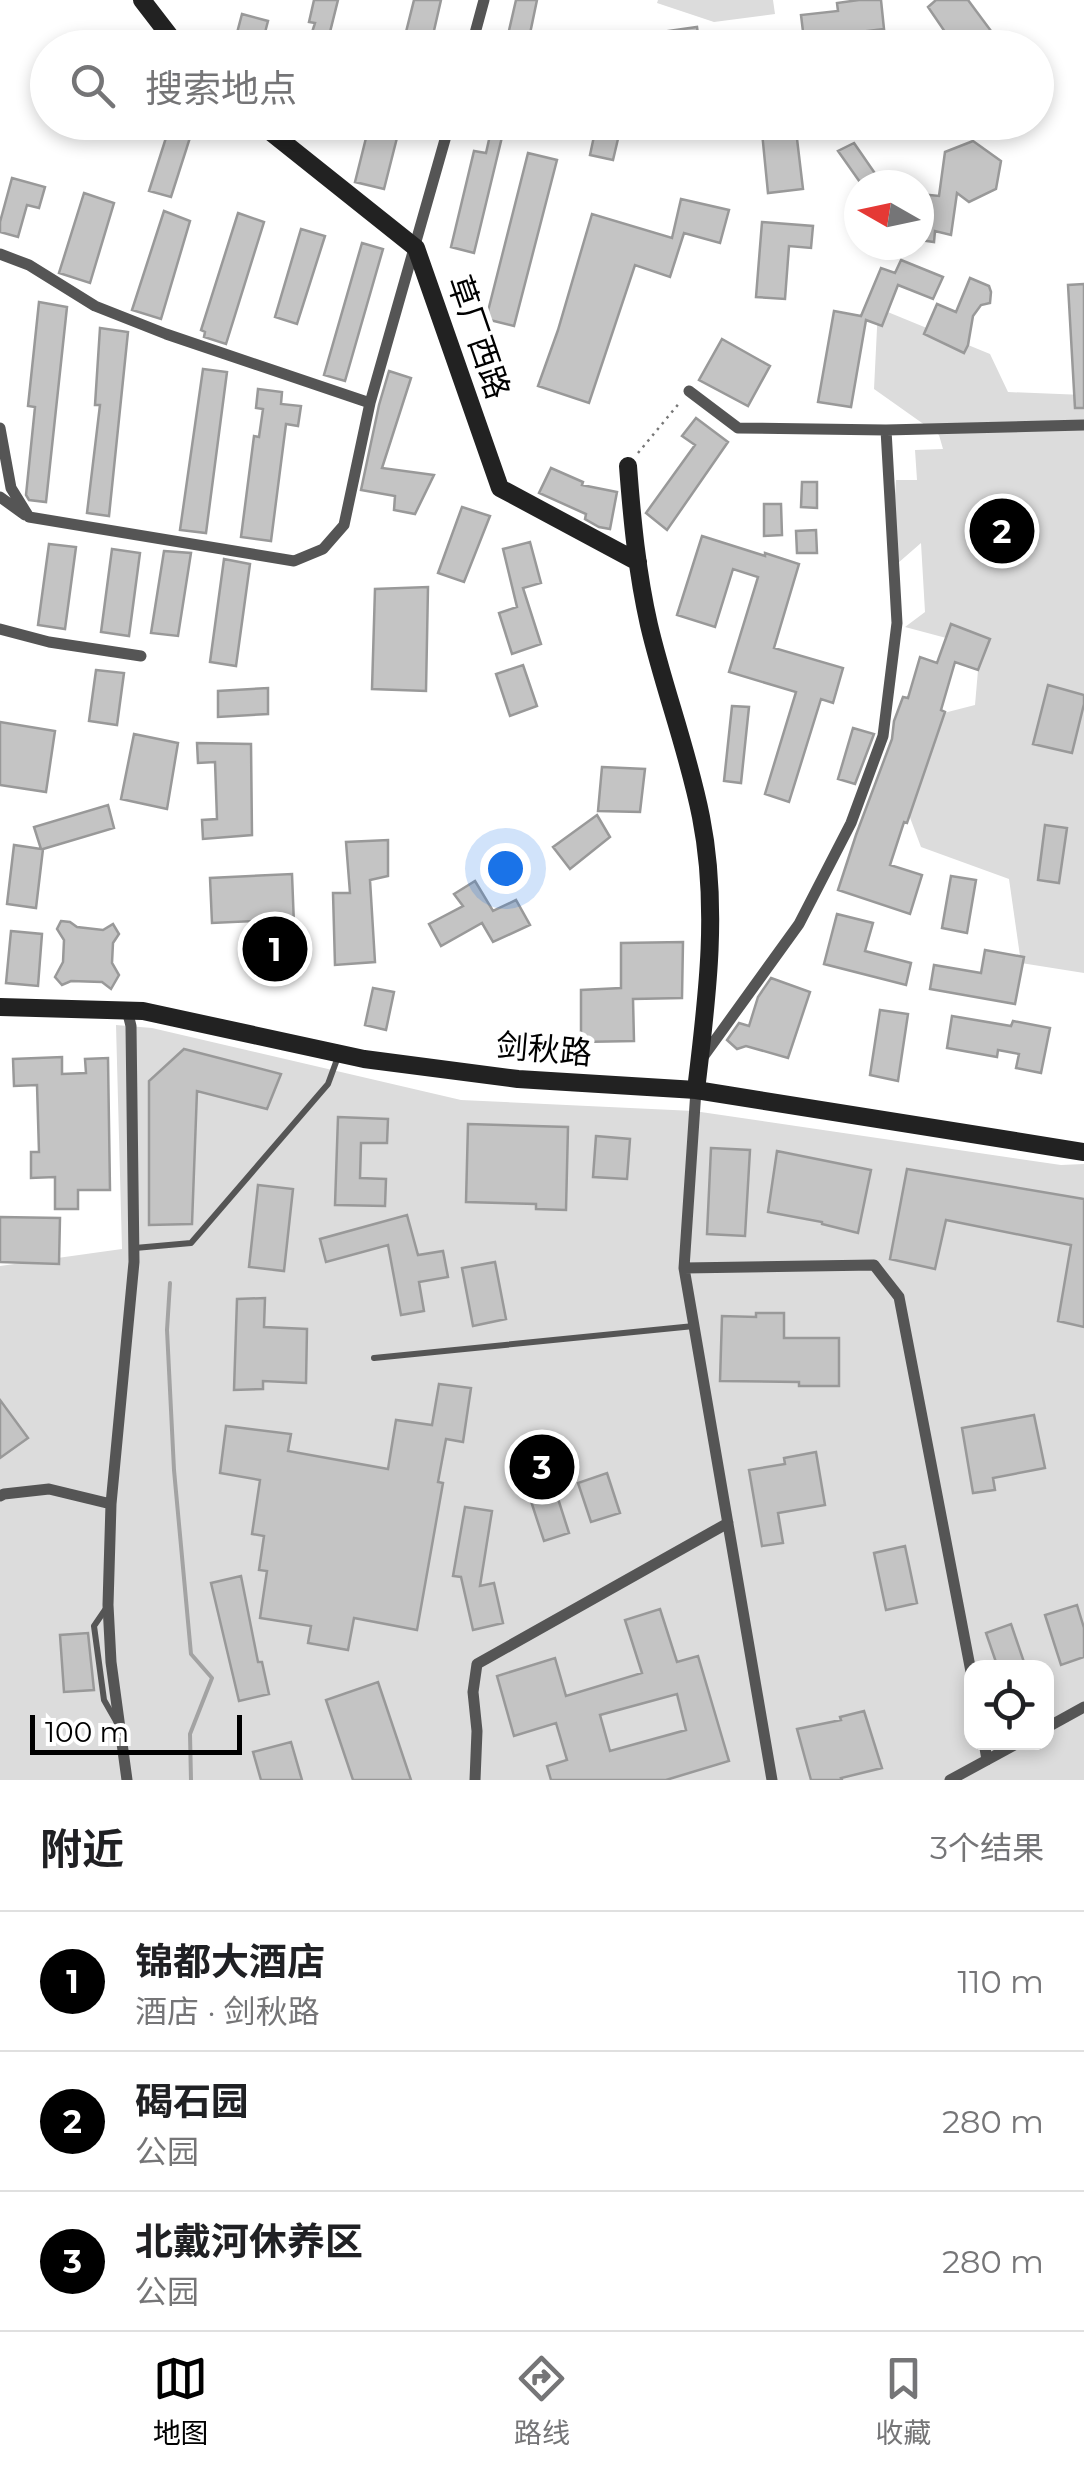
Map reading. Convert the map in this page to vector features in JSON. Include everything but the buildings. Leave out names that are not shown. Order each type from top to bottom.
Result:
[{"type":"main road","points":[[142,0],[165,30]]},
{"type":"main road","name":"草厂西路","points":[[281,140],[416,248],[500,488],[638,562]]},
{"type":"main road","points":[[628,466],[649,625],[701,818],[711,901],[710,975],[696,1090]]},
{"type":"main road","name":"剑秋路","points":[[0,1007],[143,1011],[364,1059],[518,1078],[696,1090],[1084,1152]]},
{"type":"street","points":[[476,30],[484,0]]},
{"type":"street","points":[[0,498],[29,518],[294,561],[323,549],[344,525],[370,403],[445,140]]},
{"type":"street","points":[[0,254],[28,265],[95,306],[370,403]]},
{"type":"street","points":[[689,391],[738,428],[1084,426]]},
{"type":"street","points":[[0,428],[11,488],[29,518]]},
{"type":"street","points":[[700,1060],[798,924],[850,824],[883,736],[898,622],[886,430]]},
{"type":"street","points":[[0,629],[49,642],[141,656]]},
{"type":"street","points":[[126,1780],[110,1662],[108,1605],[110,1504],[134,1262],[131,1026],[127,1010]]},
{"type":"street","points":[[696,1090],[684,1268],[772,1780]]},
{"type":"street","points":[[684,1268],[874,1265],[899,1297],[969,1660]]},
{"type":"street","points":[[0,1496],[49,1490],[110,1504]]},
{"type":"street","points":[[475,1780],[477,1731],[473,1692],[478,1664],[728,1523]]},
{"type":"street","points":[[1054,1724],[1084,1707]]},
{"type":"street","points":[[986,1750],[988,1760]]},
{"type":"street","points":[[950,1780],[1006,1750]]},
{"type":"lane","points":[[134,1248],[191,1242],[328,1084],[339,1054]]},
{"type":"lane","points":[[374,1358],[694,1326]]},
{"type":"path","points":[[628,466],[689,391]]},
{"type":"shaded area","points":[[773,0],[775,14],[714,22],[657,3]]},
{"type":"shaded area","points":[[878,308],[990,354],[1008,392],[1084,395],[1084,973],[1021,963],[1009,879],[921,847],[906,807],[936,715],[975,705],[980,647],[905,627],[925,612],[921,543],[890,570],[896,480],[917,480],[915,450],[943,449],[939,435],[874,389]]},
{"type":"shaded area","points":[[116,1025],[152,1028],[461,1100],[694,1111],[1061,1165],[1084,1164],[1084,1780],[0,1780],[0,1266],[122,1249]]},
{"type":"waterway","points":[[170,1283],[167,1330],[174,1470],[191,1654],[212,1678],[190,1734],[191,1780]]},
{"type":"place","name":"碣石园","points":[[1002,531]]},
{"type":"place","name":"锦都大酒店","points":[[275,949]]},
{"type":"place","name":"北戴河休养区","points":[[542,1467]]}]
